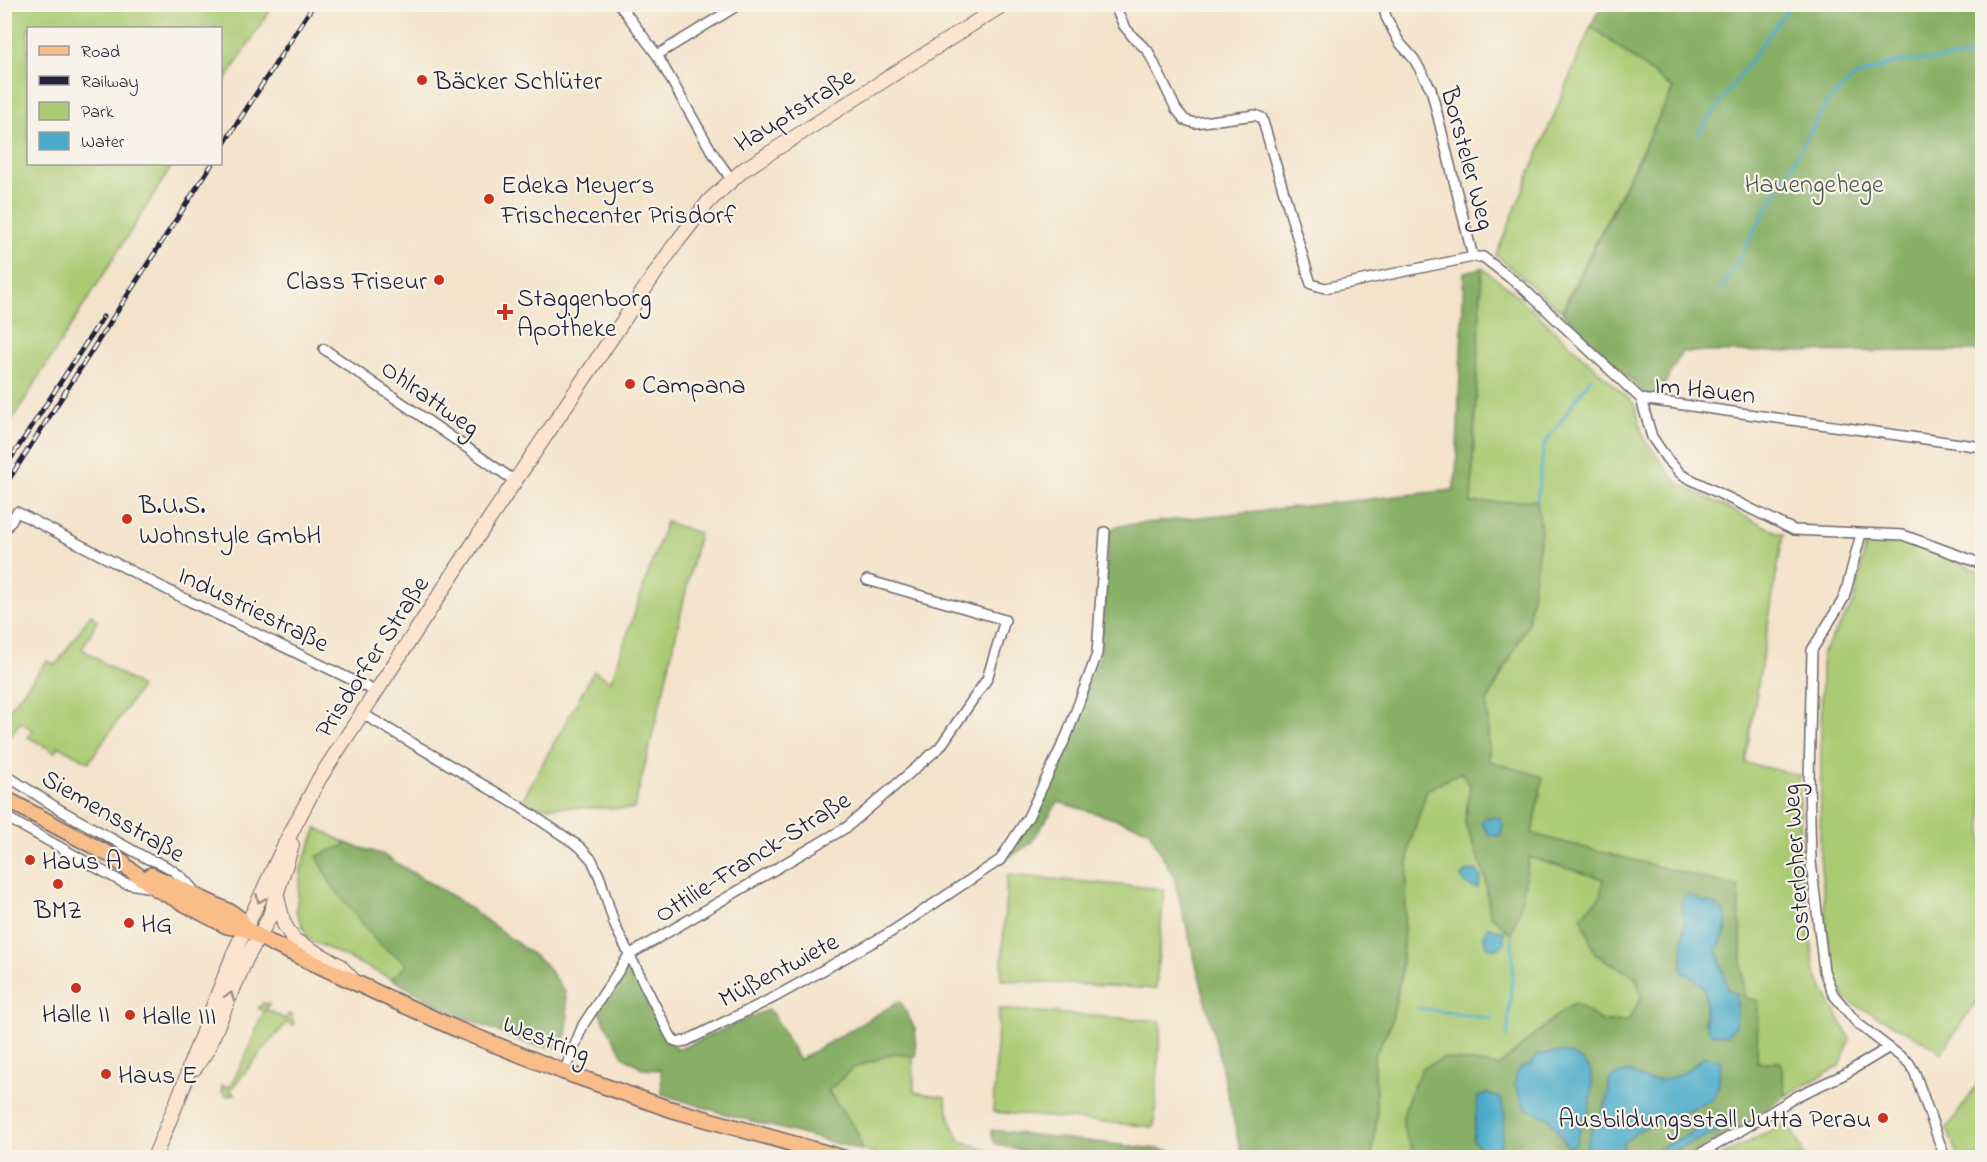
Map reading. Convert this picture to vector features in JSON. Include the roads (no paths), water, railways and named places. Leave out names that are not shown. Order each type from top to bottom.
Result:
[{"type":"main road","name":"Hauptstraße","points":[[482,530],[673,248],[709,201],[731,179],[752,164],[1004,4]]},
{"type":"main road","name":"Prisdorfer Straße","points":[[154,1158],[185,1082],[207,1050],[246,959],[253,933],[303,809],[319,779],[482,530]]},
{"type":"main road","name":"Westring","points":[[4,798],[114,858],[232,913],[253,933]]},
{"type":"main road","name":"Prisdorfer Straße","points":[[253,933],[277,896],[303,809]]},
{"type":"main road","name":"Westring","points":[[114,858],[157,889],[226,926],[253,933],[359,985],[461,1031],[564,1072],[706,1120],[843,1158]]},
{"type":"main road","points":[[277,896],[280,916],[294,940],[339,965],[359,985]]},
{"type":"street","points":[[619,4],[657,55],[716,159],[731,179]]},
{"type":"street","points":[[657,55],[740,4]]},
{"type":"street","points":[[1114,4],[1124,26],[1132,37],[1148,51],[1176,108],[1185,120],[1195,123],[1255,115],[1262,118],[1311,284],[1325,288],[1473,256]]},
{"type":"street","name":"Borsteler Weg","points":[[1383,4],[1386,17],[1399,42],[1414,59],[1431,89],[1473,256],[1483,257],[1523,288],[1641,399]]},
{"type":"street","name":"Ohlrattweg","points":[[324,349],[515,481]]},
{"type":"street","name":"Im Hauen","points":[[1983,447],[1641,399],[1652,437],[1667,459],[1682,475],[1794,531],[1903,535],[1983,564]]},
{"type":"street","name":"Industriestraße","points":[[4,531],[17,512],[191,602],[377,692]]},
{"type":"street","name":"Müßentwiete","points":[[363,714],[519,806],[580,847],[592,860],[615,926],[673,1040],[686,1041],[775,997],[891,932],[1000,860],[1028,817],[1066,735],[1097,654],[1105,532]]},
{"type":"street","name":"Osterloher Weg","points":[[1861,534],[1844,598],[1812,650],[1810,862],[1824,971],[1833,994],[1857,1023],[1909,1063],[1915,1073],[1945,1158]]},
{"type":"street","name":"Ottilie-Franck-Straße","points":[[564,1072],[583,1025],[629,955],[847,827],[940,747],[987,679],[1005,620],[867,579]]},
{"type":"street","name":"Siemensstraße","points":[[4,774],[62,811],[148,859],[157,861],[180,876],[190,885],[197,897]]},
{"type":"street","name":"Siemensstraße","points":[[4,816],[124,883],[157,889]]},
{"type":"street","points":[[1693,1158],[1799,1095],[1843,1075],[1888,1048]]},
{"type":"water","points":[[1487,817],[1500,818],[1503,825],[1501,836],[1489,835],[1481,822]]},
{"type":"water","points":[[1476,870],[1481,877],[1478,888],[1468,885],[1461,877],[1467,871]]},
{"type":"water","points":[[1689,894],[1714,905],[1725,913],[1725,932],[1717,950],[1728,990],[1737,994],[1736,1026],[1727,1035],[1710,1033],[1706,1023],[1706,999],[1702,985],[1682,972],[1685,920],[1680,902]]},
{"type":"water","points":[[1488,927],[1504,931],[1504,944],[1498,949],[1488,947],[1485,941],[1484,934]]},
{"type":"water","points":[[1562,1052],[1583,1061],[1592,1075],[1588,1115],[1579,1122],[1580,1131],[1575,1145],[1568,1147],[1549,1118],[1525,1108],[1515,1086],[1517,1071],[1523,1066],[1530,1065],[1537,1055]]},
{"type":"water","points":[[1704,1057],[1715,1058],[1721,1062],[1718,1088],[1712,1100],[1638,1131],[1623,1143],[1623,1148],[1610,1157],[1589,1157],[1587,1144],[1606,1104],[1609,1080],[1620,1073],[1632,1072],[1641,1078],[1650,1080],[1670,1078],[1688,1070]]},
{"type":"water","points":[[1488,1093],[1501,1099],[1505,1116],[1500,1149],[1488,1154],[1473,1141],[1478,1097]]},
{"type":"water","points":[[1728,1117],[1716,1132],[1663,1157],[1642,1157],[1711,1123]]},
{"type":"waterway","points":[[1697,135],[1791,4]]},
{"type":"waterway","points":[[1721,290],[1827,102],[1853,78],[1892,63],[1982,55]]},
{"type":"waterway","points":[[1537,500],[1544,445],[1591,378]]},
{"type":"waterway","points":[[1507,1037],[1513,968],[1512,937]]},
{"type":"waterway","points":[[1418,1008],[1493,1019]]},
{"type":"railway","points":[[222,147],[314,4]]},
{"type":"railway","points":[[4,487],[211,165]]},
{"type":"railway","points":[[4,469],[103,317]]},
{"type":"place","name":"Bäcker Schlüter","points":[[422,80]]},
{"type":"place","name":"Edeka Meyer´s Frischecenter Prisdorf","points":[[489,199]]},
{"type":"place","name":"Class Friseur","points":[[439,280]]},
{"type":"place","name":"Staggenborg Apotheke","points":[[505,312]]},
{"type":"place","name":"Campana","points":[[630,384]]},
{"type":"place","name":"B.U.S. Wohnstyle GmbH","points":[[127,519]]},
{"type":"place","name":"Haus A","points":[[30,860]]},
{"type":"place","name":"BMZ","points":[[58,884]]},
{"type":"place","name":"HG","points":[[129,923]]},
{"type":"place","name":"Halle II","points":[[76,988]]},
{"type":"place","name":"Halle III","points":[[130,1015]]},
{"type":"place","name":"Haus E","points":[[106,1074]]},
{"type":"place","name":"Ausbildungsstall Jutta Perau","points":[[1883,1118]]},
{"type":"park label","name":"Hauengehege","points":[[1814,183]]}]
